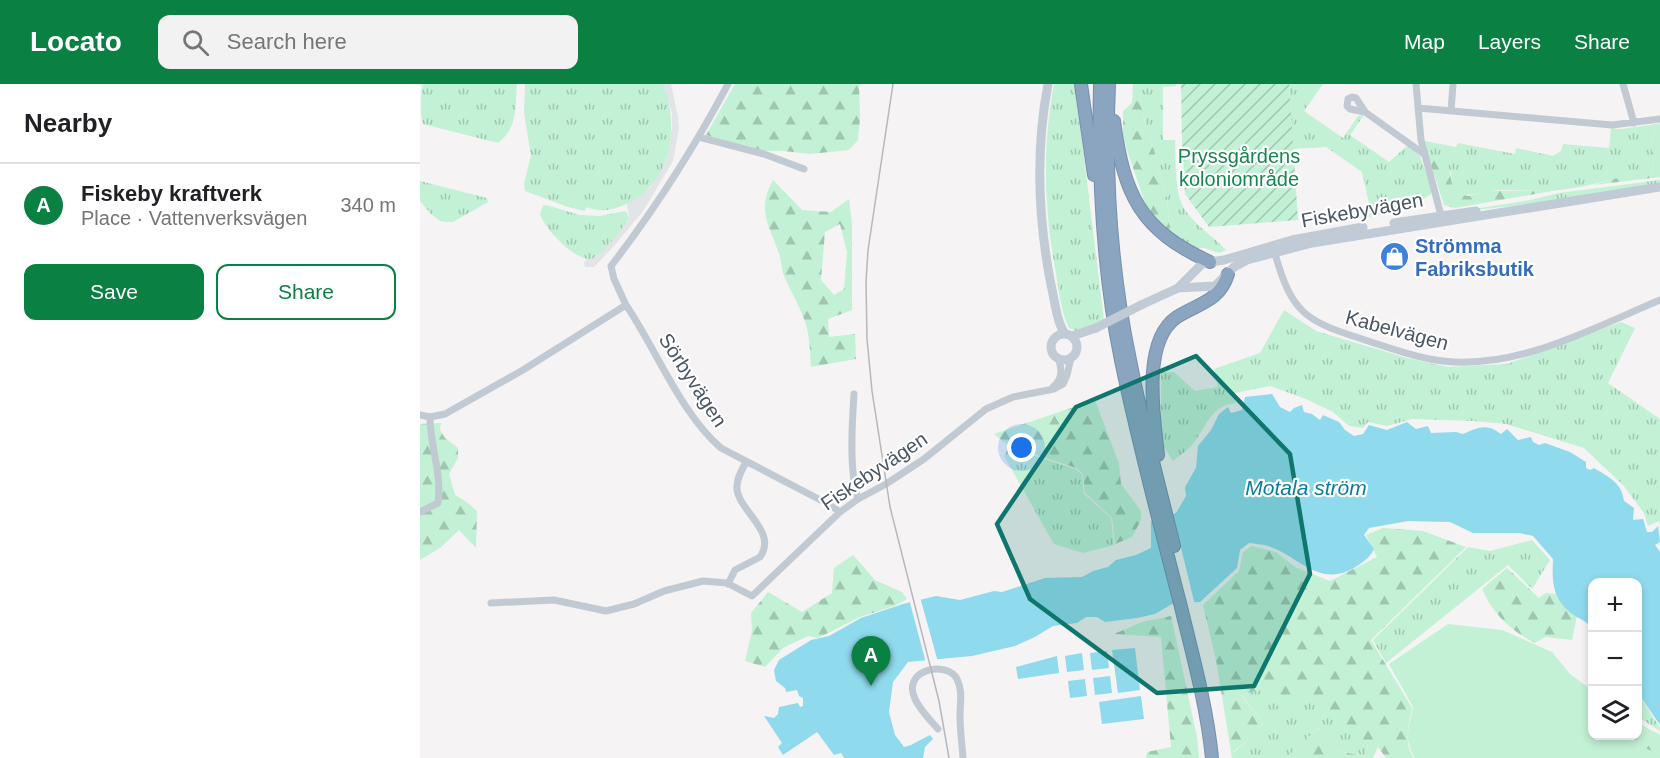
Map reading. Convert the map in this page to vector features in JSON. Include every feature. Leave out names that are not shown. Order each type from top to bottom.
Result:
[{"type":"highway","points":[[1081,84],[1102,215]]},
{"type":"highway","points":[[1100,84],[1099,144],[1102,215],[1113,319],[1188,617],[1210,694],[1220,758]]},
{"type":"highway","points":[[1110,84],[1109,174],[1117,282],[1129,359],[1157,475],[1159,500]]},
{"type":"highway","points":[[1110,84],[1120,156],[1137,204],[1153,226],[1165,237],[1185,251],[1211,262]]},
{"type":"highway","points":[[1157,475],[1159,459],[1152,391],[1157,350],[1162,334],[1171,322],[1197,307],[1222,279]]},
{"type":"highway","points":[[1188,617],[1212,758]]},
{"type":"street","name":"Sörbyvägen","points":[[728,84],[699,137],[611,266],[614,279],[624,307],[702,430],[721,448],[830,505],[840,513]]},
{"type":"street","points":[[1048,84],[1040,143],[1039,197],[1044,246],[1060,323],[1065,335],[1077,346],[1075,354],[1065,360],[1053,354],[1051,347],[1053,341],[1065,335]]},
{"type":"street","points":[[1416,84],[1424,154],[1442,218]]},
{"type":"street","points":[[1451,111],[1453,84]]},
{"type":"street","points":[[1623,84],[1634,123]]},
{"type":"street","points":[[1418,108],[1612,125],[1660,119]]},
{"type":"street","points":[[1365,112],[1424,154]]},
{"type":"street","points":[[699,137],[764,154],[804,169]]},
{"type":"street","name":"Fiskebyvägen","points":[[1178,288],[1209,287],[1222,279],[1234,267],[1247,260],[1322,234],[1442,218],[1473,211],[1520,209],[1660,187]]},
{"type":"street","name":"Fiskebyvägen","points":[[1065,335],[1094,329],[1178,288],[1200,264],[1274,249]]},
{"type":"street","name":"Kabelvägen","points":[[1274,249],[1287,291],[1313,321],[1336,331],[1416,356],[1443,361],[1475,362],[1522,355],[1660,300]]},
{"type":"street","points":[[1211,262],[1220,270],[1222,279]]},
{"type":"street","points":[[420,415],[430,417],[445,414],[523,370],[624,307]]},
{"type":"street","name":"Fiskebyvägen","points":[[1077,346],[1094,329]]},
{"type":"street","points":[[1046,391],[1055,386],[1060,379],[1061,369],[1058,358]]},
{"type":"street","name":"Fiskebyvägen","points":[[491,603],[554,600],[606,611],[634,604],[679,586],[703,581],[728,584],[752,596],[840,513],[924,459],[994,404],[1013,397],[1046,391],[1063,384],[1071,358]]},
{"type":"street","points":[[854,394],[853,442],[855,491],[858,500]]},
{"type":"street","points":[[420,512],[440,506],[439,478],[436,452],[430,434],[430,417]]},
{"type":"street","points":[[728,584],[735,570],[760,557],[765,545],[763,534],[737,492],[738,479],[746,462]]},
{"type":"street","points":[[938,729],[917,703],[912,692],[912,685],[915,677],[920,674],[942,669],[951,671],[956,676],[960,687],[963,758]]},
{"type":"highlighted area","points":[[1196,356],[1290,454],[1310,574],[1254,686],[1157,693],[1030,599],[997,524],[1076,407]]},
{"type":"shaded area","points":[[663,84],[671,84],[678,117],[679,128],[673,161],[643,211],[614,246],[594,267],[585,267],[584,262],[597,256],[628,221],[627,204],[650,188],[666,160],[672,128],[672,113]]},
{"type":"green space","points":[[423,84],[517,84],[514,116],[509,131],[498,143],[423,124],[421,93]]},
{"type":"green space","points":[[525,84],[663,84],[671,119],[671,137],[661,171],[651,186],[622,206],[604,210],[586,207],[585,211],[525,191],[524,184],[531,156],[524,113]]},
{"type":"green space","points":[[735,84],[859,84],[858,140],[849,150],[810,154],[765,151],[706,135]]},
{"type":"green space","points":[[1054,84],[1075,84],[1104,320],[1077,331],[1069,328],[1062,308],[1049,226],[1046,155]]},
{"type":"green space","points":[[1133,84],[1139,84],[1146,130],[1167,197],[1170,236],[1147,209],[1123,134],[1123,111],[1132,103]]},
{"type":"green space","points":[[1139,84],[1176,84],[1176,86],[1163,87],[1163,140],[1175,140],[1176,176],[1181,203],[1189,216],[1226,250],[1219,253],[1204,248],[1192,248],[1170,236],[1167,197],[1146,130]]},
{"type":"green space","name":"Pryssgårdens koloniområde","points":[[1181,84],[1289,84],[1298,220],[1209,227],[1185,194]]},
{"type":"green space","points":[[1289,84],[1323,84],[1304,111],[1343,138],[1358,116],[1364,115],[1350,135],[1389,162],[1408,145],[1420,156],[1432,190],[1431,194],[1390,212],[1355,220],[1323,223],[1311,221],[1311,218],[1364,212],[1369,203],[1362,172],[1326,147],[1293,149]]},
{"type":"green space","points":[[1660,123],[1660,177],[1593,185],[1618,178],[1646,175],[1654,169],[1651,144],[1657,124]]},
{"type":"green space","points":[[1657,124],[1651,144],[1654,169],[1650,173],[1641,177],[1615,179],[1560,190],[1499,190],[1457,194],[1452,184],[1451,172],[1428,156],[1425,141],[1456,147],[1458,143],[1515,154],[1516,148],[1553,156],[1561,151],[1563,144],[1609,148],[1611,128],[1621,129]]},
{"type":"green space","points":[[1428,156],[1440,156],[1448,163],[1452,184],[1458,194],[1469,196],[1486,191],[1558,190],[1455,208],[1444,205]]},
{"type":"green space","points":[[773,180],[802,210],[831,212],[849,199],[852,224],[852,310],[828,319],[829,337],[855,334],[856,359],[811,367],[806,325],[784,275],[766,216],[768,190]],"holes":[[[840,224],[847,252],[844,289],[834,295],[821,280],[825,232]]]},
{"type":"green space","points":[[1660,180],[1660,184],[1514,206],[1455,212],[1559,193]]},
{"type":"green space","points":[[420,181],[487,198],[488,202],[453,222],[440,221],[420,201]]},
{"type":"green space","points":[[543,206],[580,215],[599,216],[626,211],[629,218],[600,253],[591,259],[584,258],[569,249],[547,227],[540,214]]},
{"type":"green space","points":[[1284,310],[1316,331],[1407,358],[1448,367],[1507,364],[1621,322],[1635,328],[1608,383],[1660,419],[1660,525],[1659,521],[1648,526],[1644,513],[1623,485],[1584,448],[1506,424],[1474,421],[1412,419],[1387,426],[1368,422],[1363,428],[1349,426],[1333,412],[1270,386],[1235,393],[1236,403],[1215,412],[1193,444],[1173,461],[1161,443],[1161,372],[1174,372],[1195,391],[1218,387],[1214,369],[1260,353]]},
{"type":"green space","points":[[1095,400],[1119,464],[1121,484],[1141,511],[1141,520],[1132,537],[1115,544],[1112,518],[1085,493],[1083,474],[1076,468],[1009,446],[994,434]]},
{"type":"green space","points":[[441,423],[440,430],[445,438],[458,448],[458,458],[449,474],[455,495],[477,511],[476,548],[459,530],[440,548],[420,560],[420,424]]},
{"type":"green space","points":[[1008,447],[1075,469],[1082,474],[1084,494],[1111,518],[1114,545],[1083,553],[1054,544],[1004,456]]},
{"type":"green space","points":[[1383,528],[1423,531],[1466,547],[1371,640],[1412,708],[1408,740],[1414,758],[1386,758],[1378,747],[1373,758],[1286,758],[1318,728],[1337,751],[1366,756],[1368,744],[1308,692],[1284,711],[1259,690],[1241,695],[1263,723],[1252,737],[1233,752],[1234,758],[1232,758],[1216,660],[1203,605],[1239,571],[1243,552],[1252,546],[1276,552],[1295,567],[1330,581],[1377,557],[1366,535]]},
{"type":"green space","points":[[1532,540],[1550,560],[1532,589],[1508,565],[1386,663],[1373,640],[1468,547],[1490,551]]},
{"type":"green space","points":[[853,555],[875,580],[902,592],[907,599],[894,606],[860,617],[818,638],[808,636],[783,648],[765,667],[745,661],[752,631],[751,613],[768,592],[802,612],[832,593],[834,568]]},
{"type":"green space","points":[[1507,568],[1539,598],[1546,593],[1581,596],[1572,640],[1545,637],[1535,643],[1510,627],[1497,614],[1482,589]]},
{"type":"green space","points":[[1171,616],[1197,737],[1199,758],[1146,758],[1147,752],[1171,747],[1161,637],[1114,634],[1142,622]]},
{"type":"green space","points":[[1448,624],[1502,630],[1552,652],[1570,674],[1588,687],[1588,740],[1622,740],[1660,754],[1660,758],[1415,758],[1407,736],[1413,707],[1389,664]]},
{"type":"green space","points":[[1259,690],[1308,692],[1368,743],[1366,756],[1337,751],[1318,728],[1286,758],[1234,758],[1233,753],[1252,737],[1263,723],[1241,694]]},
{"type":"green space","points":[[1642,699],[1660,728],[1660,731],[1642,720]]},
{"type":"green space","points":[[1642,725],[1660,735],[1660,754],[1620,740],[1642,740]]},
{"type":"water","name":"Motala ström","points":[[1272,394],[1280,407],[1290,412],[1302,405],[1304,412],[1320,420],[1323,415],[1339,422],[1354,436],[1363,434],[1369,425],[1387,430],[1407,422],[1416,429],[1428,426],[1431,433],[1463,434],[1487,427],[1501,434],[1507,429],[1518,440],[1531,437],[1533,442],[1539,445],[1545,443],[1570,452],[1586,462],[1586,468],[1590,470],[1594,468],[1614,481],[1621,490],[1624,501],[1634,508],[1633,520],[1643,519],[1647,532],[1652,532],[1658,526],[1660,542],[1655,545],[1660,552],[1660,725],[1642,699],[1642,578],[1588,578],[1588,624],[1567,609],[1557,597],[1553,583],[1553,559],[1533,536],[1519,533],[1473,533],[1450,522],[1408,521],[1369,528],[1364,535],[1374,549],[1360,564],[1342,573],[1320,572],[1266,545],[1249,543],[1240,550],[1237,568],[1200,602],[1172,604],[1155,614],[1137,618],[1105,622],[1097,617],[1086,617],[1077,623],[1053,626],[1015,646],[972,656],[908,662],[893,682],[889,712],[895,735],[904,747],[930,735],[933,739],[925,747],[923,758],[844,758],[841,753],[834,755],[817,732],[783,755],[778,747],[782,743],[764,716],[774,718],[778,714],[779,707],[798,703],[800,707],[803,706],[803,698],[799,696],[797,690],[786,692],[785,688],[776,681],[774,670],[779,660],[811,640],[829,636],[861,618],[903,604],[936,596],[960,600],[994,591],[1002,592],[1045,578],[1082,577],[1108,567],[1116,560],[1151,548],[1151,521],[1176,513],[1186,496],[1185,487],[1196,468],[1198,446],[1211,430],[1219,414],[1228,407],[1231,413],[1242,410],[1245,397]]},
{"type":"water","points":[[1135,648],[1140,690],[1118,693],[1112,650]]},
{"type":"water","points":[[1107,651],[1109,668],[1092,670],[1090,653]]},
{"type":"water","points":[[1082,653],[1084,670],[1067,672],[1065,656]]},
{"type":"water","points":[[1057,656],[1059,673],[1018,679],[1016,667]]},
{"type":"water","points":[[1110,676],[1112,693],[1095,695],[1093,678]]},
{"type":"water","points":[[1085,679],[1087,696],[1070,698],[1068,681]]},
{"type":"water","points":[[1141,696],[1144,719],[1102,724],[1099,702]]},
{"type":"pier","points":[[1172,511],[1195,605],[1176,606],[1154,517]]},
{"type":"pier","points":[[920,597],[938,662],[926,663],[909,599]]},
{"type":"railway","points":[[893,84],[868,250],[867,339],[872,391],[890,507],[939,701],[949,758]]},
{"type":"place","name":"Strömma Fabriksbutik","points":[[1394,257]]},
{"type":"place","name":"Fiskeby kraftverk","points":[[871,686]]}]
